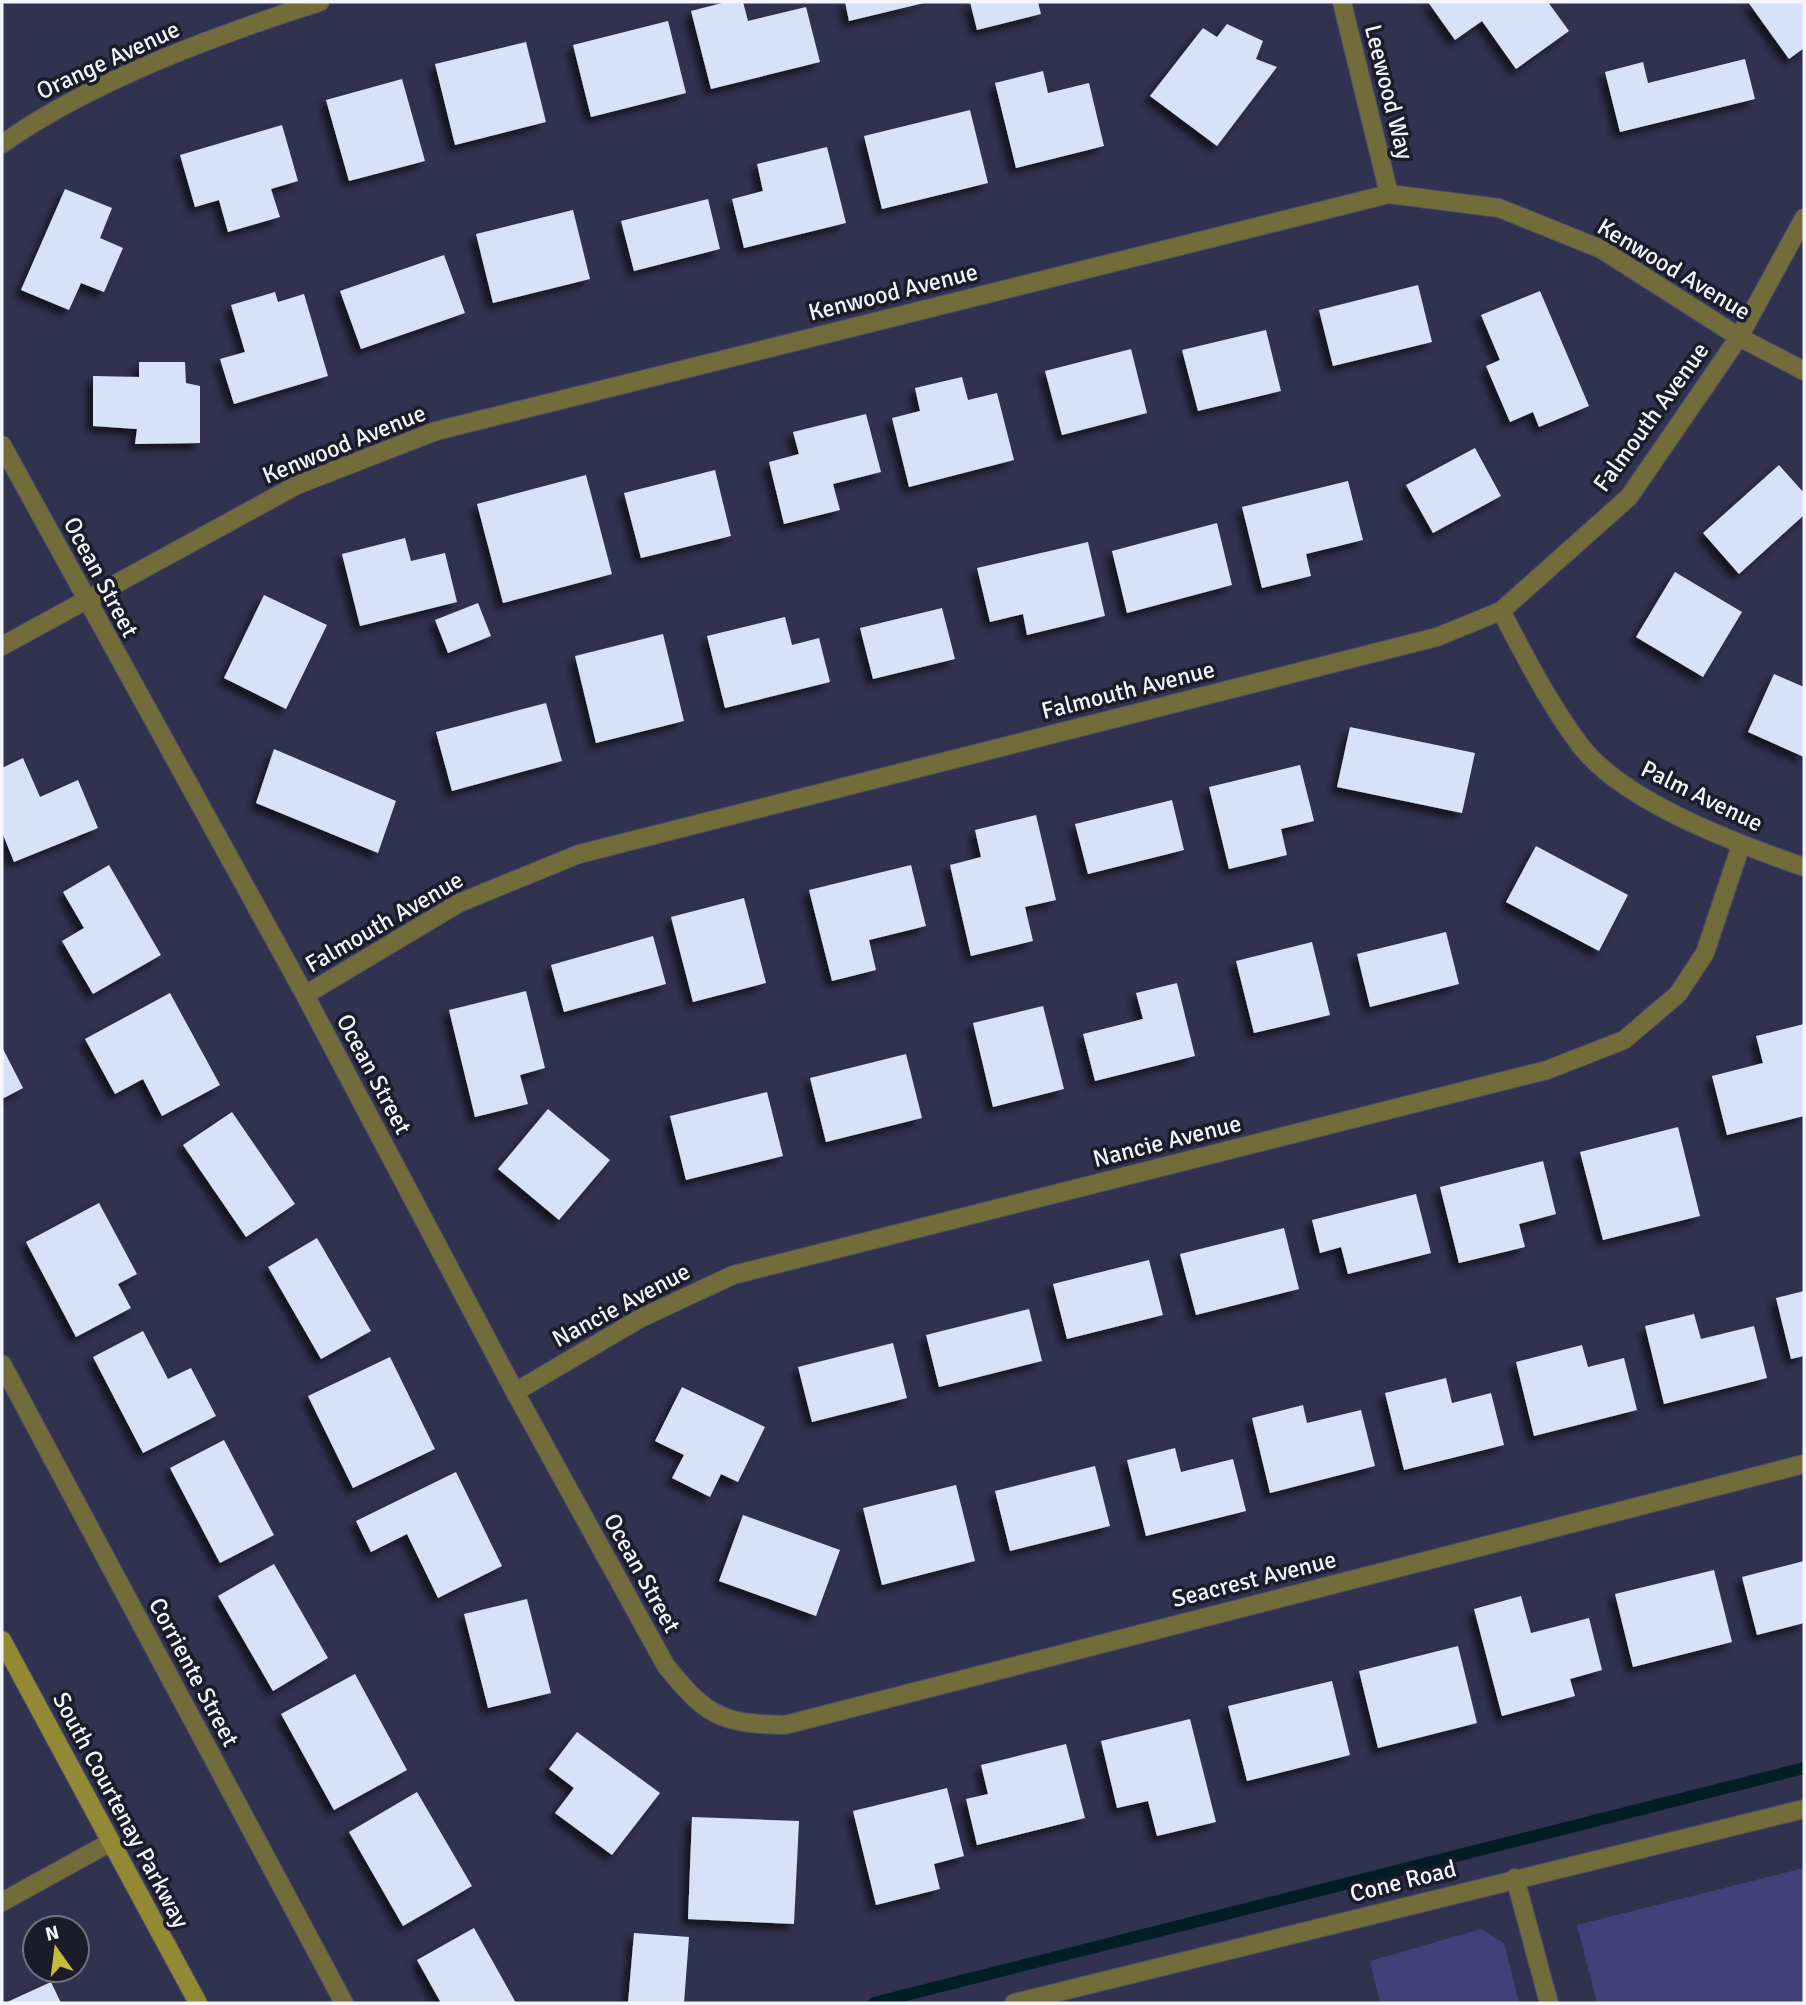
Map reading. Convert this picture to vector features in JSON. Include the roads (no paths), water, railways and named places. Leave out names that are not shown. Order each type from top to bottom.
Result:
[{"type":"main road","name":"South Courtenay Parkway","points":[[2,1640],[109,1843],[198,2003]]},
{"type":"street","name":"Orange Avenue","points":[[2,144],[38,118],[111,84],[235,29],[320,2]]},
{"type":"street","name":"Leewood Way","points":[[1342,2],[1390,194]]},
{"type":"street","name":"Kenwood Avenue","points":[[2,646],[297,485],[436,431],[1390,194],[1499,208],[1601,249],[1739,337],[1804,371]]},
{"type":"street","name":"Falmouth Avenue","points":[[304,995],[459,903],[579,854],[1437,637],[1501,611],[1629,496],[1739,337],[1804,218]]},
{"type":"street","name":"Ocean Street","points":[[2,445],[85,601],[304,995],[515,1392],[666,1666],[691,1696],[715,1716]]},
{"type":"street","name":"Palm Avenue","points":[[1501,611],[1540,684],[1581,747],[1626,788],[1741,845],[1804,867]]},
{"type":"street","name":"Nancie Avenue","points":[[515,1392],[640,1318],[733,1275],[1547,1070],[1624,1040],[1678,994],[1705,953],[1741,845]]},
{"type":"street","name":"Corriente Street","points":[[2,1364],[344,2003]]},
{"type":"street","name":"Seacrest Avenue","points":[[715,1716],[754,1724],[785,1725],[1804,1464]]},
{"type":"street","name":"Cone Road","points":[[1014,2003],[1804,1809]]},
{"type":"street","points":[[2,1902],[109,1843]]},
{"type":"street","points":[[1515,1878],[1549,2003]]},
{"type":"waterway","points":[[874,2003],[1804,1768]]}]
